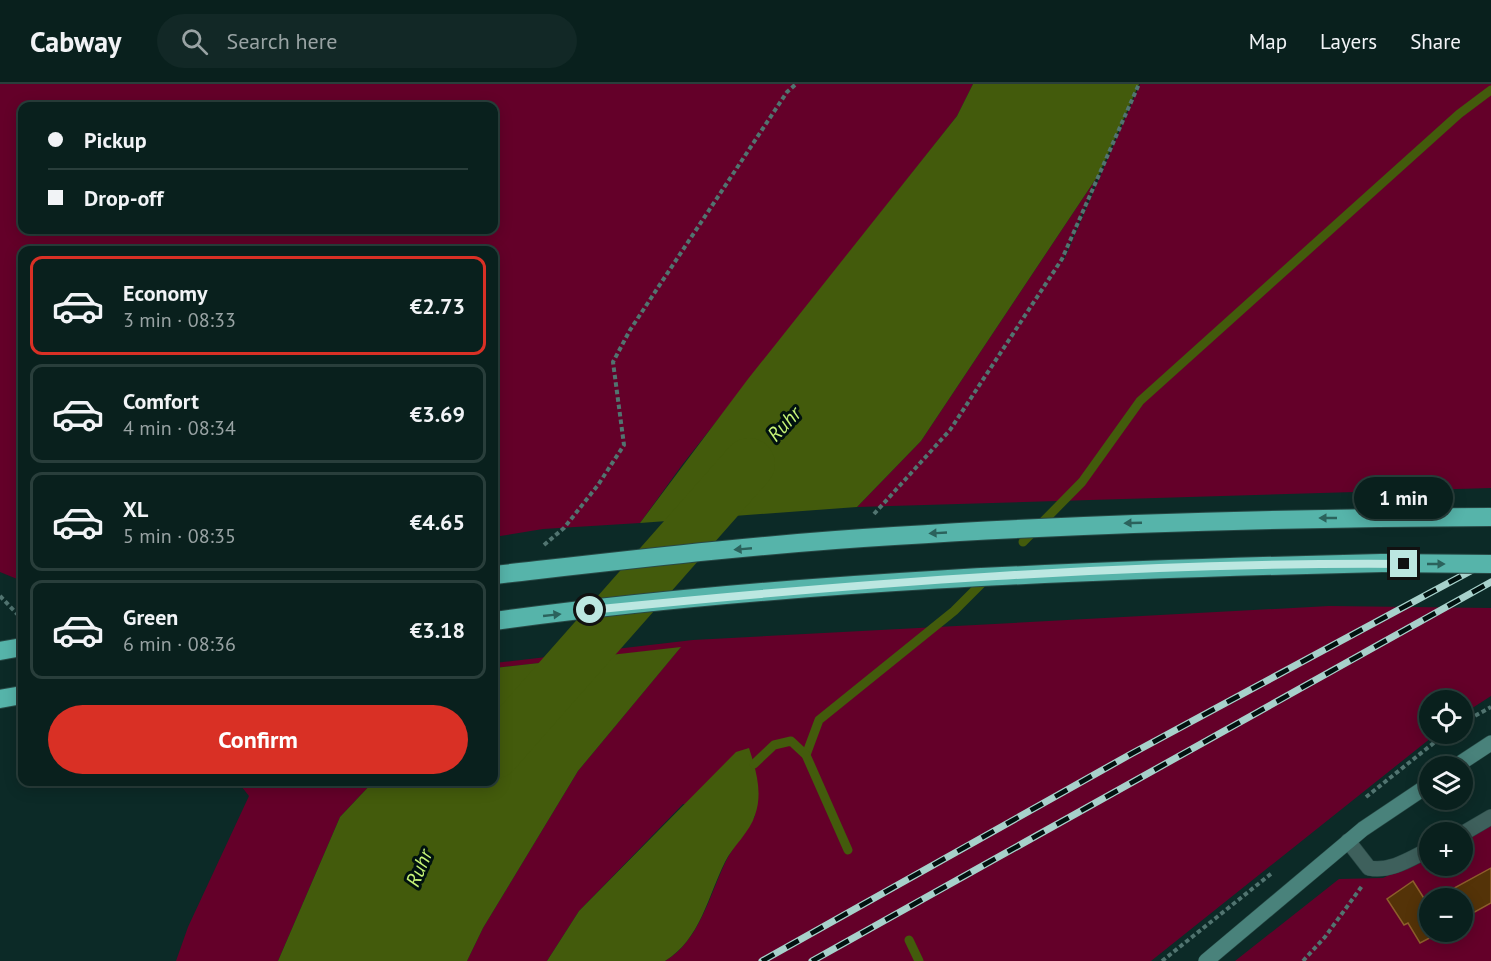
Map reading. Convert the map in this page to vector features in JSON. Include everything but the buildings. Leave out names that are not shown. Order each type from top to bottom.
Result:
[{"type":"highway","points":[[498,575],[679,554],[891,536],[1105,524],[1318,518],[1491,517]]},
{"type":"highway","points":[[498,621],[722,596],[942,579],[1162,568],[1491,564]]},
{"type":"highway","points":[[0,651],[18,647]]},
{"type":"highway","points":[[0,699],[18,696]]},
{"type":"main road","points":[[1471,756],[1491,743]]},
{"type":"main road","points":[[1206,961],[1348,842],[1419,792]]},
{"type":"lane","points":[[1473,828],[1491,817]]},
{"type":"lane","points":[[1348,842],[1369,868],[1386,870],[1419,854]]},
{"type":"path","points":[[538,549],[564,528],[598,485],[624,445],[613,362],[630,330],[787,92],[796,84]]},
{"type":"path","points":[[871,518],[950,430],[1062,260],[1139,84]]},
{"type":"path","points":[[0,596],[18,615]]},
{"type":"path","points":[[1473,717],[1491,707]]},
{"type":"path","points":[[1303,961],[1325,937],[1375,869]]},
{"type":"shaded area","points":[[0,84],[973,84],[957,116],[682,465],[640,523],[543,529],[498,536],[498,246],[18,246],[18,579],[0,572]]},
{"type":"shaded area","points":[[1140,84],[1491,84],[1491,488],[857,507],[921,441],[1097,177],[1061,264],[1064,260]]},
{"type":"shaded area","points":[[1329,606],[1491,608],[1491,696],[1473,708],[1473,690],[1419,690],[1419,744],[1423,744],[1151,961],[665,961],[677,952],[695,930],[725,863],[755,816],[683,804],[579,911],[547,961],[467,961],[483,928],[578,771],[680,648],[498,668],[498,663],[693,640]]},
{"type":"shaded area","points":[[241,786],[369,786],[340,817],[278,961],[176,961],[188,927],[249,796]]},
{"type":"shaded area","points":[[1491,824],[1491,961],[1235,961],[1339,879],[1383,878],[1419,860],[1419,876],[1473,876],[1473,833]]},
{"type":"water","points":[[973,84],[1139,84],[1099,174],[921,441],[857,507],[640,523],[748,379],[957,116]]},
{"type":"water","points":[[681,647],[578,771],[483,928],[467,961],[278,961],[340,817],[369,786],[498,786],[498,668]]},
{"type":"water","points":[[749,748],[758,790],[755,815],[725,862],[695,929],[677,952],[665,961],[547,961],[579,911],[736,752]]},
{"type":"waterway","points":[[1023,542],[1082,482],[1140,401],[1459,114],[1491,90]]},
{"type":"waterway","name":"Ruhr","points":[[498,748],[749,464]]},
{"type":"waterway","points":[[806,755],[819,720],[954,611],[985,580]]},
{"type":"waterway","points":[[754,764],[774,745],[791,741],[806,755],[848,850]]},
{"type":"waterway","points":[[909,940],[919,961]]},
{"type":"railway","points":[[762,961],[1131,754],[1491,560]]},
{"type":"railway","points":[[812,961],[1491,582]]},
{"type":"route","points":[[590,610],[722,596],[942,579],[1162,568],[1404,564]]}]
